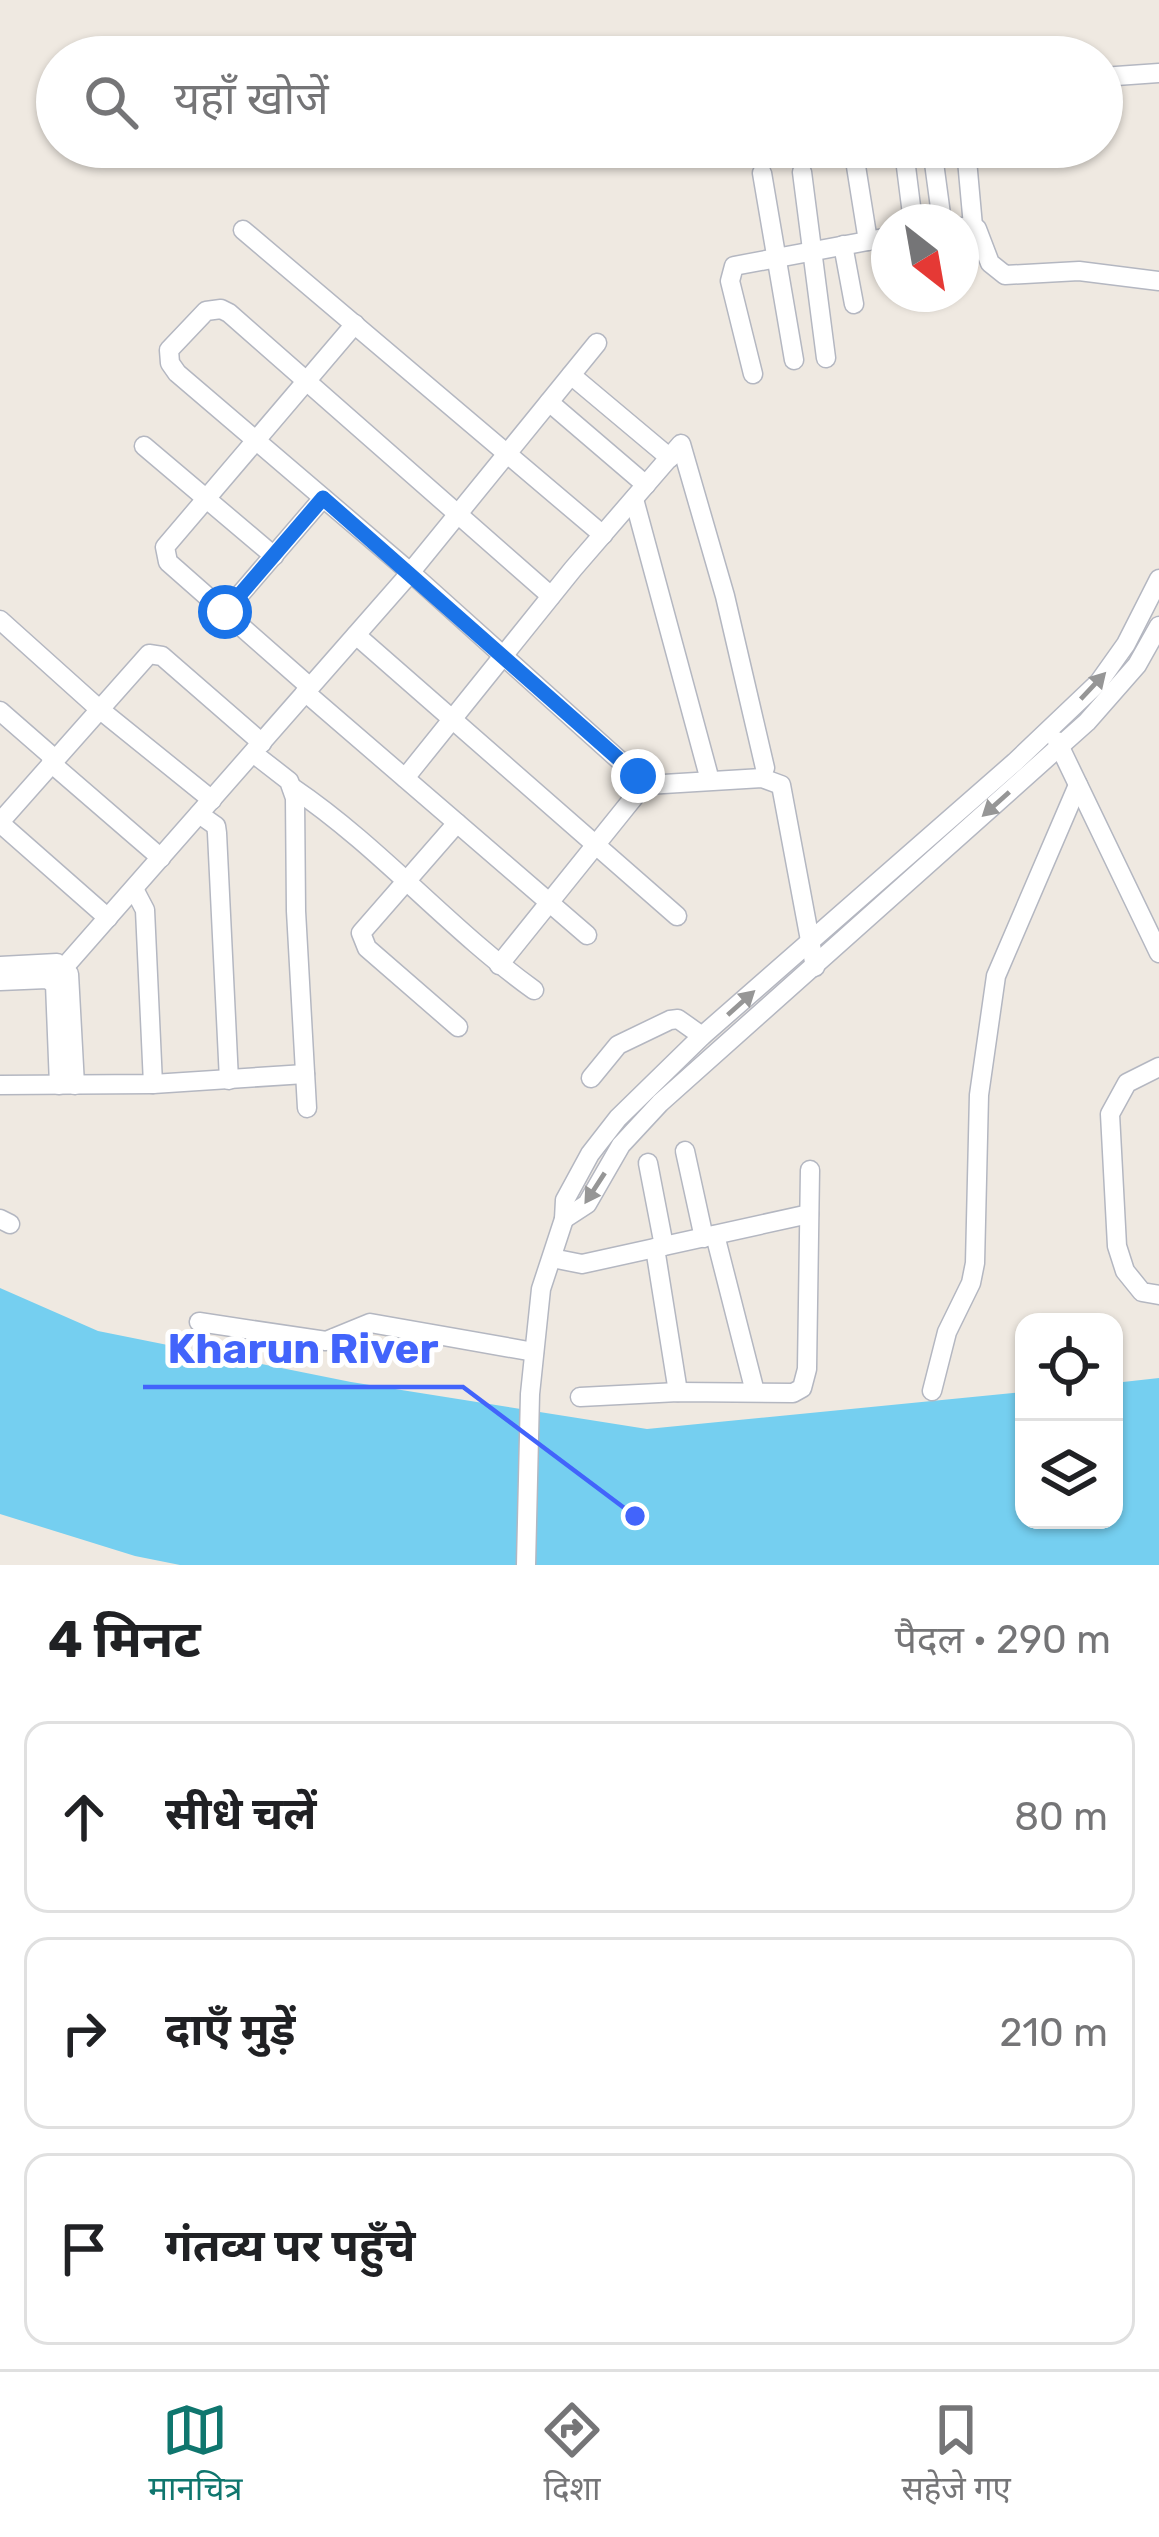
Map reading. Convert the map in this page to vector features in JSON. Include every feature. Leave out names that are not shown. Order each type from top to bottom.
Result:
[{"type":"street","points":[[1123,76],[1159,73]]},
{"type":"street","points":[[856,168],[868,241]]},
{"type":"street","points":[[906,168],[911,204]]},
{"type":"street","points":[[935,168],[940,204]]},
{"type":"street","points":[[966,168],[967,204]]},
{"type":"street","points":[[802,172],[826,358]]},
{"type":"street","points":[[762,173],[794,360]]},
{"type":"street","points":[[242,230],[602,535]]},
{"type":"street","points":[[753,374],[730,271],[741,262],[871,240]]},
{"type":"street","points":[[843,245],[854,304]]},
{"type":"street","points":[[979,245],[1005,275],[1079,271],[1159,281]]},
{"type":"street","points":[[551,596],[221,309],[206,311],[169,350],[170,364],[177,373],[645,779],[762,778],[781,785],[819,963]]},
{"type":"street","points":[[355,324],[258,442],[170,538],[165,554],[168,562],[404,778],[587,935]]},
{"type":"street","points":[[0,982],[59,974],[410,572],[597,343]]},
{"type":"street","points":[[571,375],[670,458]]},
{"type":"street","points":[[549,402],[640,492],[708,773]]},
{"type":"street","points":[[404,778],[681,445],[725,596],[765,768]]},
{"type":"street","points":[[145,446],[274,556]]},
{"type":"street","points":[[225,612],[323,498]]},
{"type":"street","points":[[626,1125],[702,1036],[1099,682],[1152,605],[1159,579]]},
{"type":"street","points":[[0,620],[206,807],[216,826],[229,1080]]},
{"type":"street","points":[[526,1565],[530,1394],[541,1289],[564,1219],[565,1200],[590,1154],[660,1102],[1087,722],[1137,665],[1159,626]]},
{"type":"street","points":[[356,634],[677,916]]},
{"type":"street","points":[[108,918],[1,818],[150,646],[293,788],[534,991]]},
{"type":"street","points":[[0,711],[161,858]]},
{"type":"street","points":[[1050,728],[1159,952]]},
{"type":"street","points":[[499,964],[597,846],[645,779],[765,768],[782,774],[792,786],[814,937]]},
{"type":"street","points":[[932,1391],[947,1332],[971,1282],[974,1263],[979,1095],[995,976],[1078,785]]},
{"type":"street","points":[[293,788],[307,1108]]},
{"type":"street","points":[[457,824],[358,928],[367,948],[458,1027]]},
{"type":"street","points":[[134,889],[145,910],[153,1084]]},
{"type":"street","points":[[0,966],[46,962],[59,974],[67,1085]]},
{"type":"street","points":[[591,1078],[618,1045],[662,1023],[678,1019],[702,1036]]},
{"type":"street","points":[[1159,1067],[1127,1083],[1110,1114],[1120,1259],[1142,1292],[1159,1295]]},
{"type":"street","points":[[0,1085],[153,1084],[304,1074]]},
{"type":"street","points":[[685,1151],[755,1392]]},
{"type":"street","points":[[648,1163],[678,1392]]},
{"type":"street","points":[[580,1397],[793,1393],[806,1381],[810,1170]]},
{"type":"street","points":[[552,1258],[582,1264],[809,1214]]},
{"type":"street","points":[[199,1322],[326,1341],[370,1323],[534,1352]]},
{"type":"water","points":[[0,1288],[98,1331],[351,1382],[647,1429],[1015,1393],[1015,1529],[1123,1529],[1123,1382],[1159,1378],[1159,1565],[180,1565],[135,1556],[0,1514]]},
{"type":"place","name":"Kharun River","points":[[635,1516]]},
{"type":"route","points":[[225,612],[323,498],[638,776]]}]
